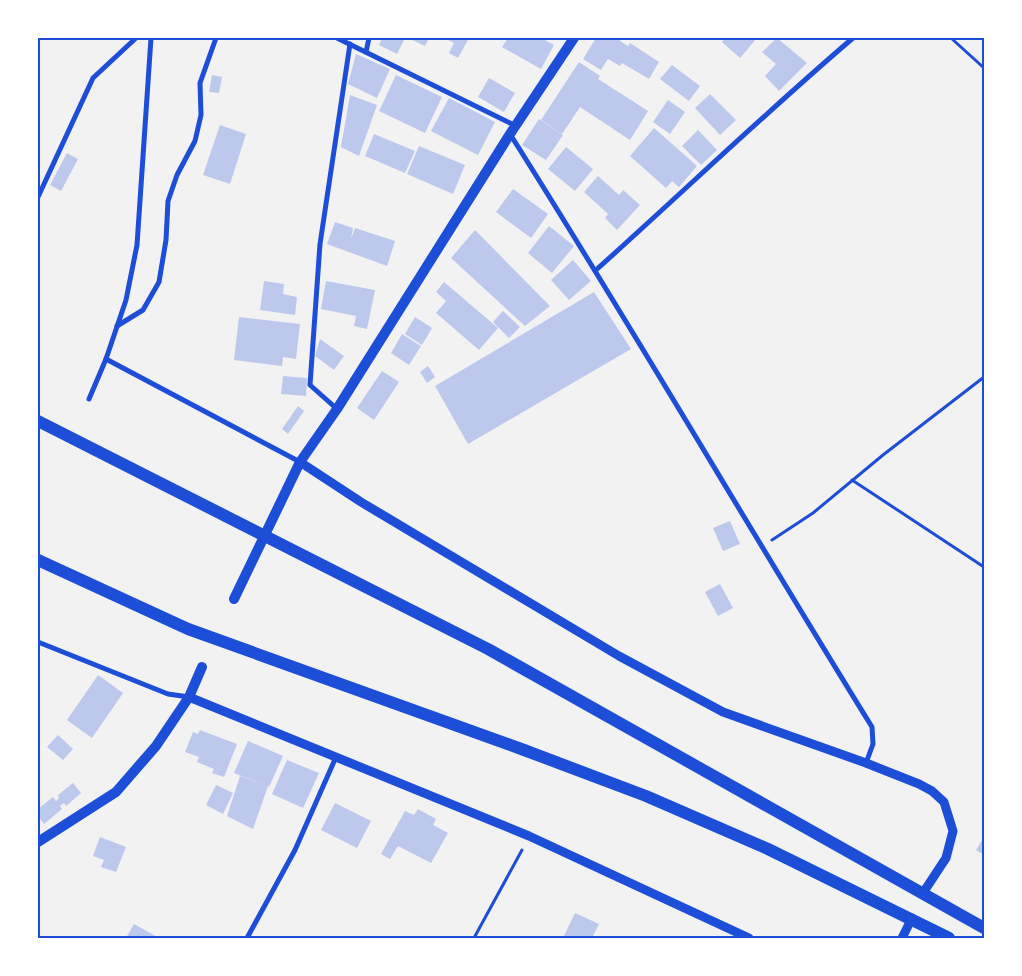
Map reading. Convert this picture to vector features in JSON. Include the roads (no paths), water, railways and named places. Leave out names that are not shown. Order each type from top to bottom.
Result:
[{"type":"main road","points":[[234,600],[300,462],[337,409],[513,130],[574,38]]},
{"type":"main road","points":[[38,421],[488,650],[984,928]]},
{"type":"main road","points":[[38,560],[188,629],[646,796],[768,849],[912,918],[949,938]]},
{"type":"main road","points":[[38,842],[116,792],[156,746],[189,697],[202,667]]},
{"type":"street","points":[[38,197],[93,78],[136,38]]},
{"type":"street","points":[[89,399],[106,359],[126,300],[137,245],[151,38]]},
{"type":"street","points":[[117,326],[143,310],[159,282],[166,240],[168,201],[177,176],[195,142],[201,115],[200,83],[216,38]]},
{"type":"street","points":[[337,38],[513,130],[761,548],[872,727],[873,744],[866,763]]},
{"type":"street","points":[[366,52],[369,38]]},
{"type":"street","points":[[596,270],[696,181],[794,89],[853,38]]},
{"type":"street","points":[[337,409],[310,385],[320,244],[350,44]]},
{"type":"street","points":[[106,359],[300,462],[361,502],[619,656],[723,712],[919,784],[938,797],[947,808],[953,831],[941,867],[923,893]]},
{"type":"street","points":[[38,642],[168,694],[189,697],[529,836],[749,938]]},
{"type":"street","points":[[248,938],[295,850],[336,757]]},
{"type":"street","points":[[902,938],[912,918]]}]
